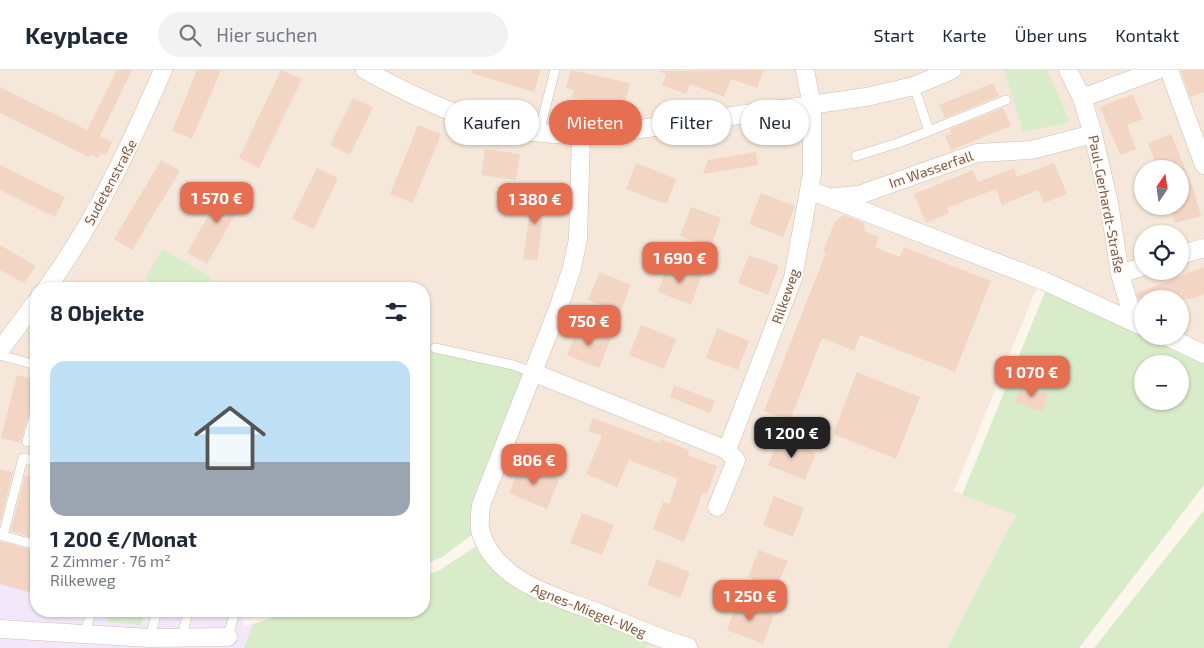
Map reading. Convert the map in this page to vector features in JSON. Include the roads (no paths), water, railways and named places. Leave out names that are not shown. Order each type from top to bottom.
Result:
[{"type":"street","name":"Sudetenstraße","points":[[50,282],[98,206],[130,148],[163,70]]},
{"type":"street","points":[[365,70],[399,89],[445,110]]},
{"type":"street","name":"Rilkeweg","points":[[727,450],[794,278],[812,174],[812,106],[804,70]]},
{"type":"street","points":[[642,127],[812,106],[866,97],[914,86],[952,70]]},
{"type":"street","name":"Paul-Gerhardt-Straße","points":[[1068,70],[1082,98],[1093,134],[1109,202],[1120,274],[1131,311]]},
{"type":"street","points":[[1082,98],[1157,70]]},
{"type":"street","points":[[1169,70],[1200,142],[1204,165]]},
{"type":"street","points":[[539,133],[549,133]]},
{"type":"street","name":"Im Wasserfall","points":[[828,197],[842,198],[860,195],[977,153],[1031,150],[1093,134]]},
{"type":"street","points":[[581,145],[578,239],[572,268],[559,306],[532,372],[727,450],[736,460],[717,507]]},
{"type":"street","points":[[809,190],[1044,281],[1134,322]]},
{"type":"street","points":[[1189,253],[1204,248]]},
{"type":"street","points":[[1120,274],[1134,270]]},
{"type":"street","points":[[0,350],[30,310]]},
{"type":"street","points":[[1185,345],[1204,354]]},
{"type":"street","name":"Agnes-Miegel-Weg","points":[[532,372],[481,506],[479,519],[481,535],[490,551],[504,567],[525,584],[680,646]]},
{"type":"street","points":[[0,629],[95,639],[150,638],[189,641],[228,637]]},
{"type":"lane","points":[[539,133],[555,70]]},
{"type":"lane","points":[[914,86],[929,131]]},
{"type":"lane","points":[[856,156],[898,143],[1006,100]]},
{"type":"lane","points":[[435,348],[514,365],[532,372]]},
{"type":"lane","points":[[0,355],[30,363]]},
{"type":"lane","points":[[27,442],[30,431]]},
{"type":"lane","points":[[30,460],[23,458],[1,535],[30,543]]},
{"type":"lane","points":[[92,617],[95,639]]},
{"type":"lane","points":[[150,638],[155,617]]},
{"type":"lane","points":[[188,617],[189,641]]},
{"type":"lane","points":[[228,637],[233,617]]}]
